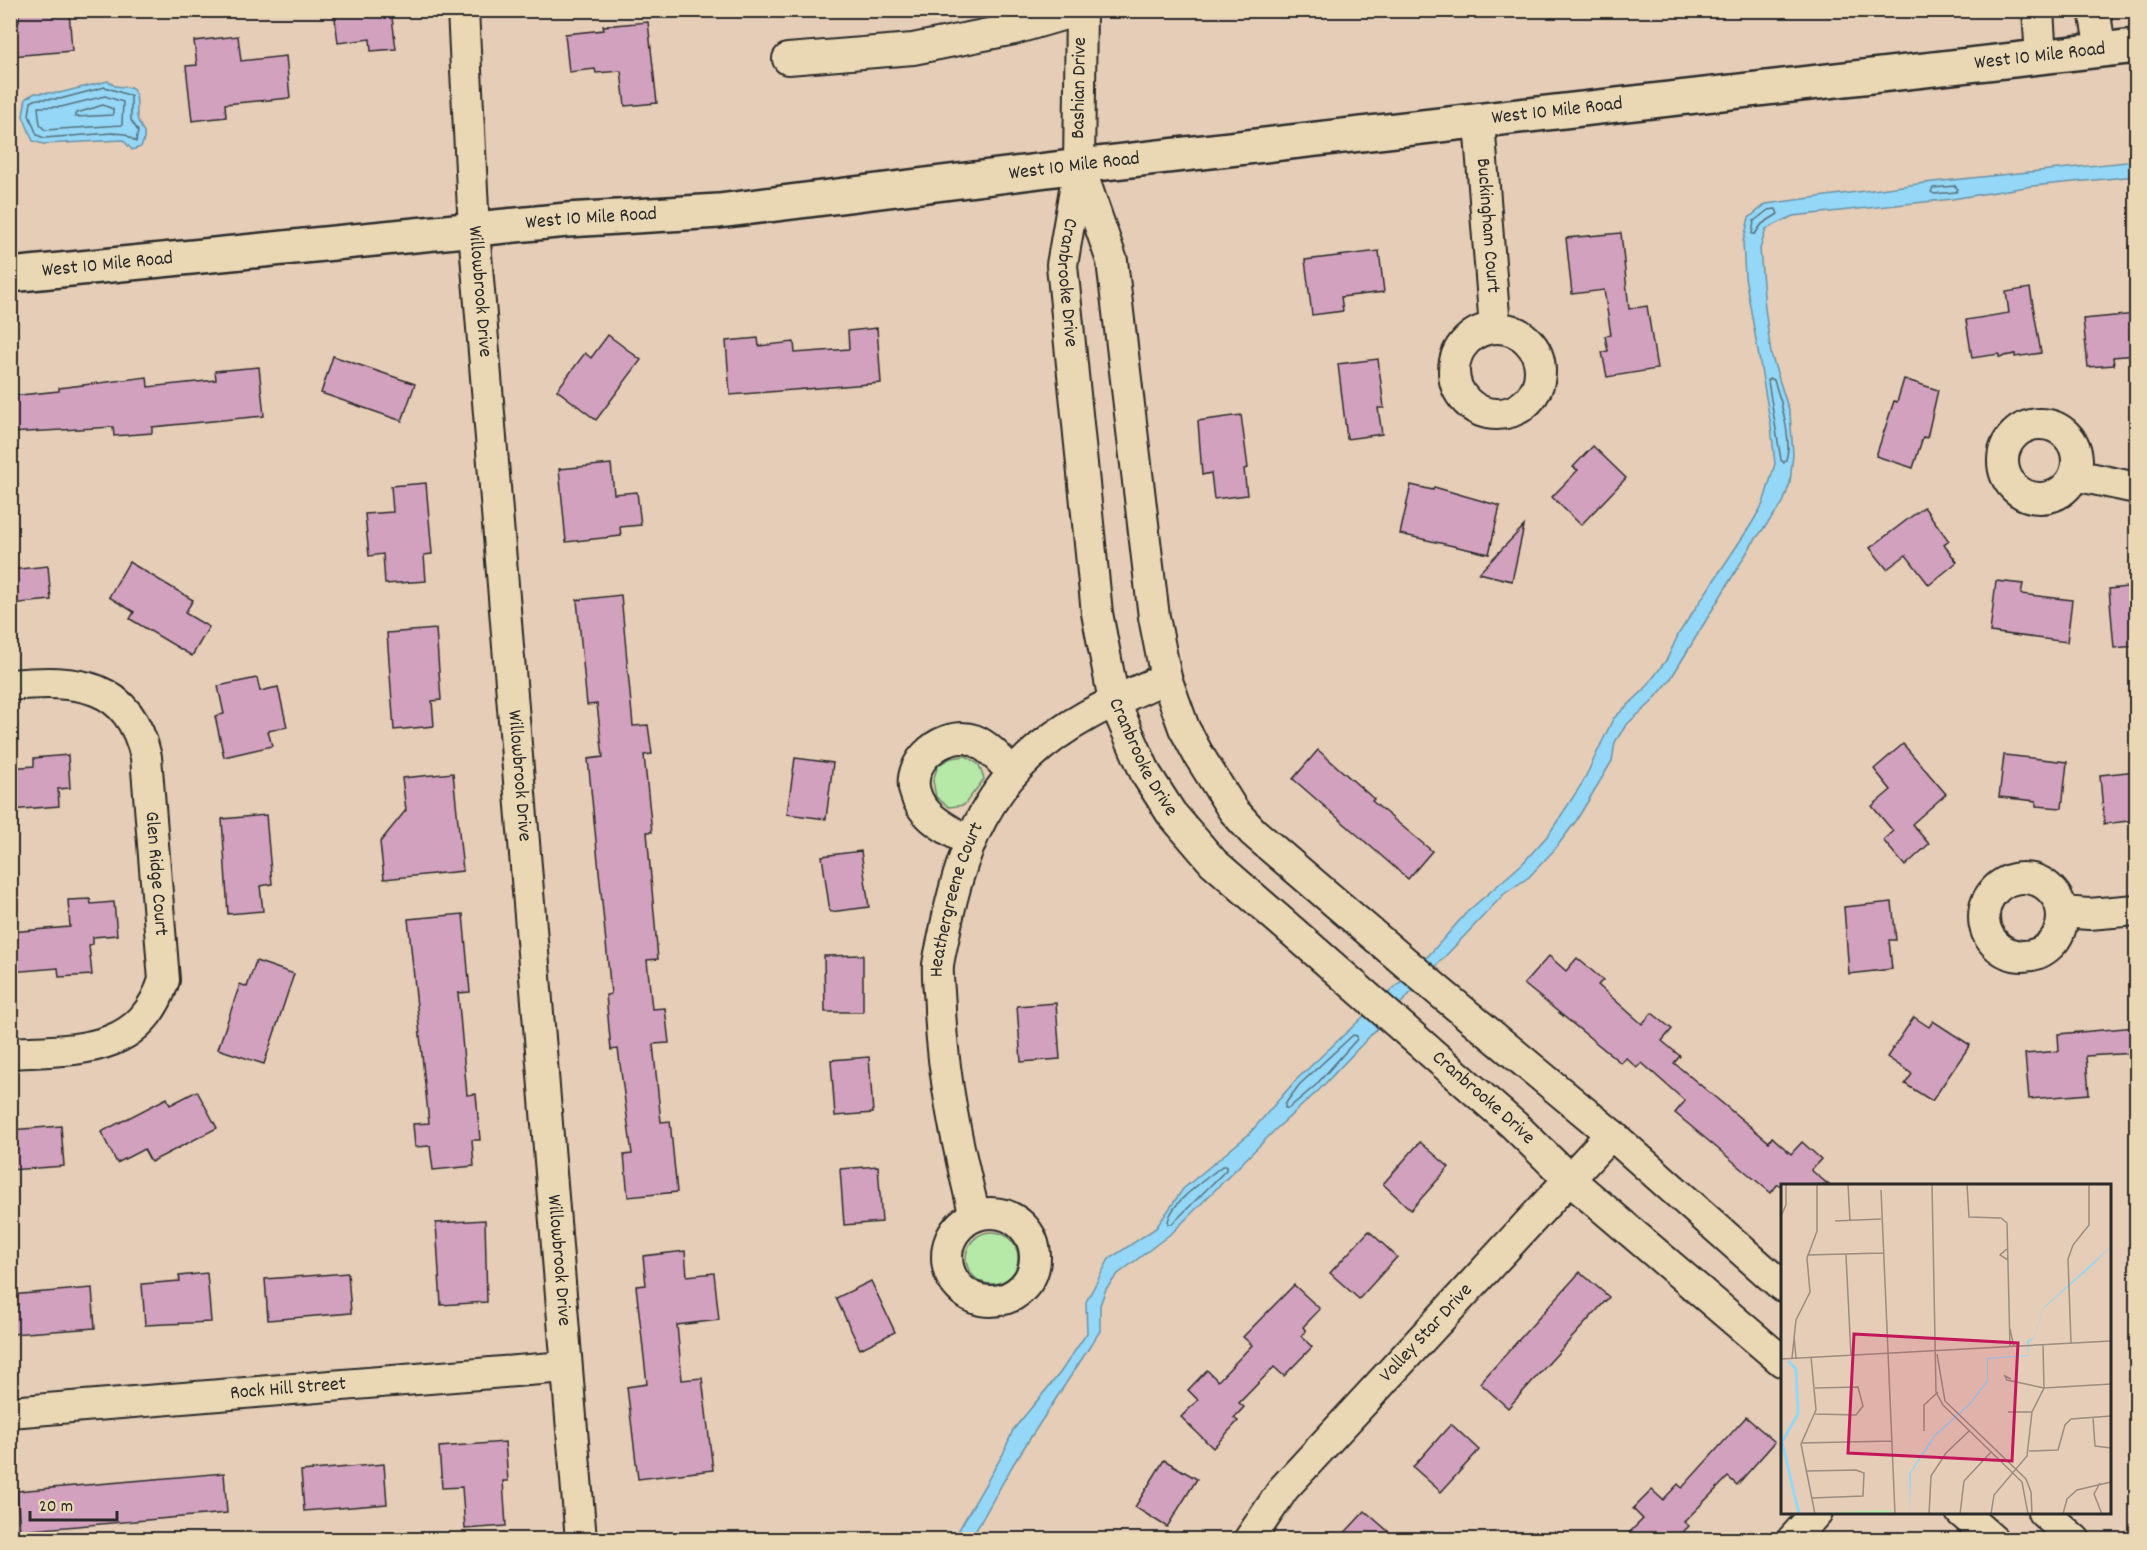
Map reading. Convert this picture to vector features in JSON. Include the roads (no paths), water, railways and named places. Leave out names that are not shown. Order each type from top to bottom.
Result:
[{"type":"main road","name":"West 10 Mile Road","points":[[10,274],[567,220],[719,211],[1079,166],[2136,46]]},
{"type":"street","name":"Willowbrook Drive","points":[[463,10],[474,230],[566,1367],[582,1539]]},
{"type":"street","points":[[788,59],[913,49],[1014,29],[1080,10]]},
{"type":"street","name":"Bashian Drive","points":[[1079,166],[1080,10]]},
{"type":"street","points":[[2038,10],[2041,58]]},
{"type":"street","points":[[2094,10],[2101,50]]},
{"type":"street","name":"Buckingham Court","points":[[1479,122],[1495,328]]},
{"type":"street","name":"Cranbrooke Drive","points":[[1079,166],[1112,261],[1154,617],[1166,678],[1184,728],[1233,810],[1280,856],[1611,1134],[1781,1285]]},
{"type":"street","name":"Cranbrooke Drive","points":[[1079,166],[1062,265],[1097,613],[1114,701],[1146,774],[1171,813],[1213,862],[1514,1125],[1569,1179],[1781,1360]]},
{"type":"street","points":[[2075,475],[2136,488]]},
{"type":"street","name":"Heathergreene Court","points":[[975,1216],[956,1140],[949,1097],[942,1044],[938,966],[956,878],[968,841],[990,804],[1013,772],[1029,756],[1076,721],[1166,678]]},
{"type":"street","name":"Glen Ridge Court","points":[[10,685],[64,682],[108,695],[124,708],[140,733],[146,757],[164,980],[158,1000],[133,1031],[82,1048],[10,1053]]},
{"type":"street","points":[[968,841],[934,820],[922,807],[915,792],[914,777],[920,762],[935,746],[952,739],[972,740],[987,748],[1013,772]]},
{"type":"street","points":[[2062,912],[2089,914],[2136,910]]},
{"type":"street","name":"Valley Star Drive","points":[[1249,1539],[1284,1488],[1611,1134]]},
{"type":"street","name":"Rock Hill Street","points":[[10,1412],[566,1367]]},
{"type":"street","points":[[1792,1539],[1815,1514]]},
{"type":"street","points":[[1963,1514],[1993,1539]]},
{"type":"street","points":[[2045,1514],[2075,1539]]},
{"type":"water","points":[[108,81],[115,86],[132,88],[134,91],[138,121],[144,133],[141,147],[132,150],[123,140],[43,144],[33,141],[23,116],[26,98],[35,93],[59,93]]},
{"type":"water","points":[[2136,161],[2136,176],[2032,186],[1952,199],[1793,216],[1766,229],[1760,249],[1765,308],[1771,354],[1790,414],[1793,454],[1790,483],[1783,503],[1752,544],[1670,680],[1651,703],[1626,725],[1615,742],[1612,761],[1576,821],[1555,849],[1529,877],[1504,894],[1319,1090],[1276,1129],[1173,1232],[1118,1274],[1106,1289],[1100,1305],[1100,1331],[1014,1463],[971,1539],[953,1540],[1003,1454],[1013,1430],[1060,1373],[1087,1333],[1086,1302],[1109,1259],[1156,1228],[1183,1189],[1249,1134],[1296,1080],[1430,954],[1467,912],[1522,864],[1549,834],[1583,782],[1613,719],[1644,690],[1667,659],[1679,633],[1752,523],[1763,504],[1775,464],[1771,426],[1745,277],[1743,242],[1749,218],[1766,204],[1933,182]]}]
